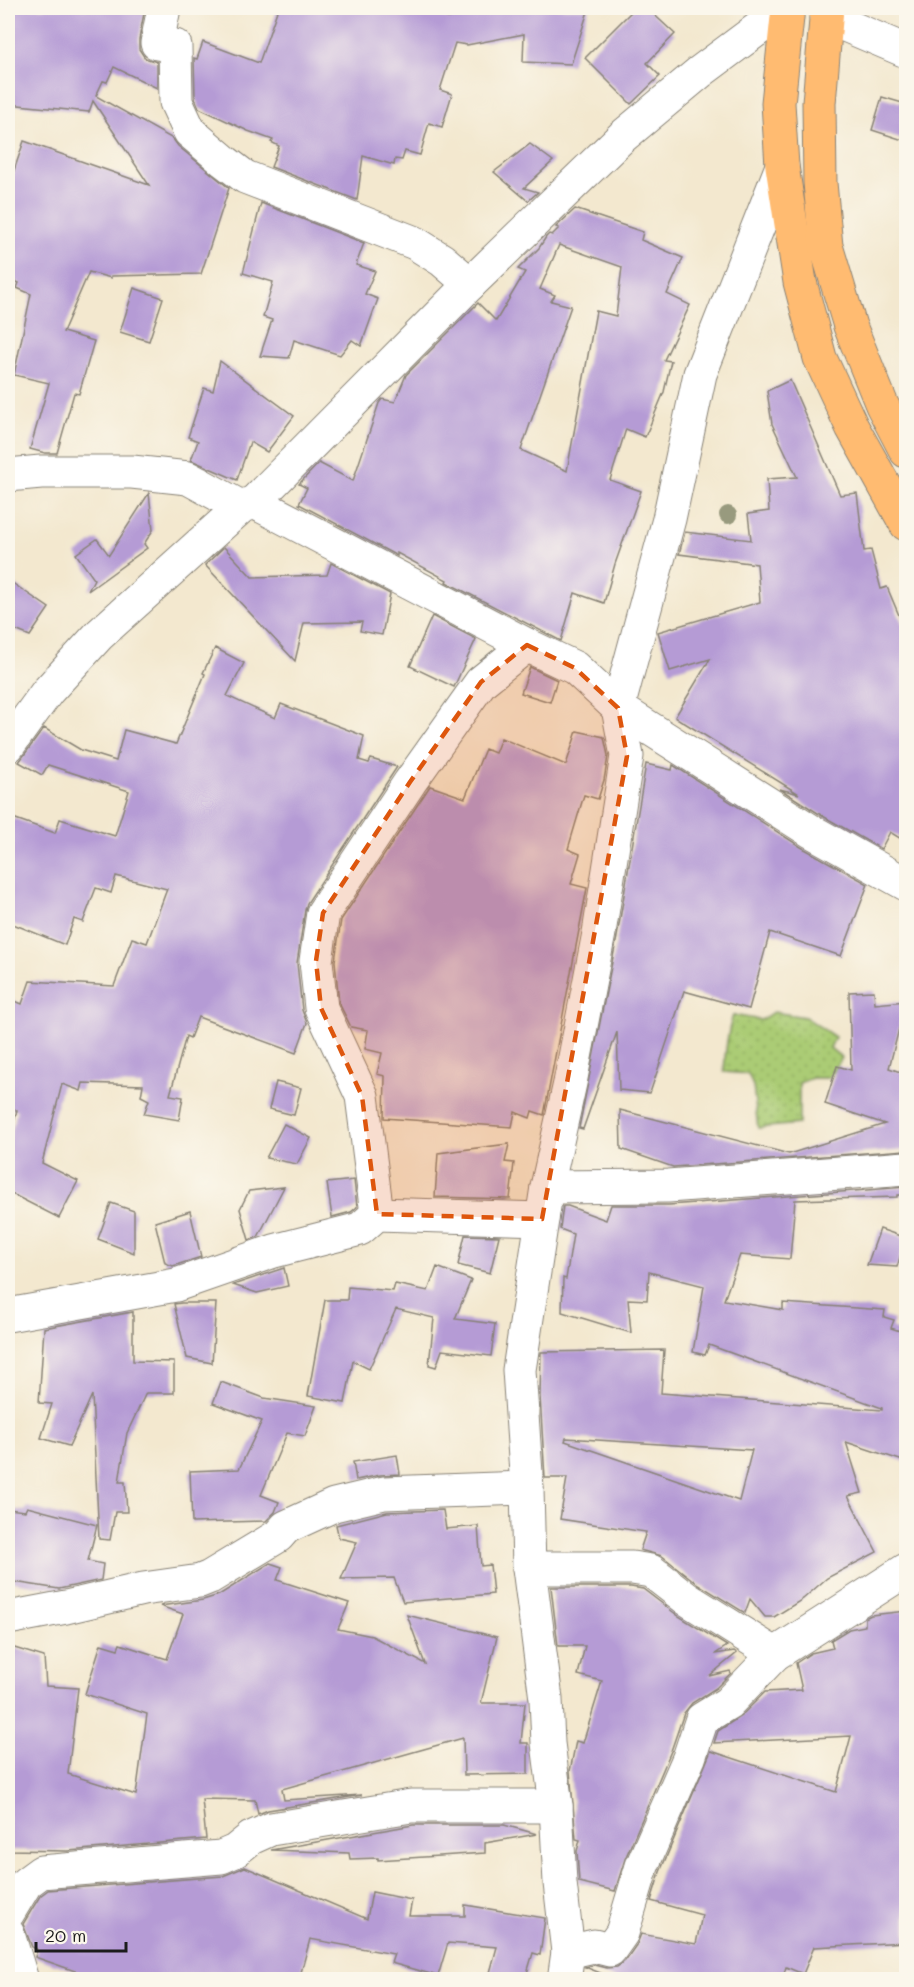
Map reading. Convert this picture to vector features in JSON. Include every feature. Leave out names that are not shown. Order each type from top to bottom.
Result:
[{"type":"main road","points":[[787,8],[778,103],[782,166],[800,282],[820,358],[852,427],[906,524]]},
{"type":"main road","points":[[826,12],[819,103],[820,183],[826,246],[850,326],[882,405],[906,451]]},
{"type":"street","points":[[164,8],[157,43],[175,46],[176,102],[190,132],[245,177],[415,243],[442,260],[471,284]]},
{"type":"street","points":[[8,746],[47,692],[99,635],[247,504],[622,137],[700,72],[787,8]]},
{"type":"street","points":[[826,12],[906,51]]},
{"type":"street","points":[[566,1966],[556,1806],[548,1743],[546,1699],[529,1568],[519,1370],[538,1259],[547,1187],[599,933],[627,756],[618,708],[669,519],[700,374],[782,166]]},
{"type":"street","points":[[8,475],[41,472],[132,472],[188,478],[247,504],[575,668],[618,708],[811,831],[906,884]]},
{"type":"street","points":[[376,1214],[362,1096],[321,1008],[316,961],[323,913],[410,782],[481,682],[527,645]]},
{"type":"street","points":[[547,1187],[668,1186],[906,1168]]},
{"type":"street","points":[[8,1315],[176,1285],[274,1251],[360,1229],[376,1214],[542,1219]]},
{"type":"street","points":[[8,1618],[66,1607],[143,1588],[200,1581],[278,1536],[285,1527],[334,1505],[384,1493],[526,1488]]},
{"type":"street","points":[[529,1568],[632,1568],[651,1571],[687,1599],[776,1654]]},
{"type":"street","points":[[566,1966],[594,1946],[610,1950],[622,1933],[642,1866],[689,1758],[702,1719],[728,1703],[776,1654],[906,1570]]},
{"type":"street","points":[[8,1913],[26,1883],[41,1872],[221,1857],[236,1851],[251,1838],[271,1829],[411,1806],[556,1806]]},
{"type":"street","points":[[8,1934],[22,1980]]},
{"type":"highlighted area","points":[[527,645],[575,668],[618,708],[627,756],[542,1219],[377,1214],[362,1096],[321,1008],[316,961],[323,913],[410,782],[481,682]]},
{"type":"green space","points":[[773,1012],[805,1017],[835,1037],[830,1048],[842,1058],[829,1078],[812,1078],[799,1083],[799,1124],[758,1128],[753,1086],[748,1074],[724,1072],[726,1050],[733,1015],[761,1020]]},
{"type":"building","points":[[8,8],[145,8],[139,49],[145,58],[157,62],[157,88],[114,67],[107,82],[103,81],[96,96],[173,139],[178,146],[229,188],[201,274],[111,276],[111,278],[89,272],[63,332],[94,341],[79,394],[74,393],[57,453],[30,449],[49,383],[14,375],[31,294],[17,288],[19,283],[8,278],[8,188],[24,141],[149,185],[93,101],[89,112],[8,104]]},
{"type":"building","points":[[278,8],[415,8],[448,18],[501,8],[589,8],[571,64],[523,62],[524,34],[467,45],[455,43],[440,90],[452,94],[442,127],[429,123],[420,155],[405,151],[402,160],[395,159],[394,165],[363,156],[357,200],[271,167],[279,146],[271,142],[273,140],[199,108],[195,98],[194,58],[197,59],[203,42],[259,63]]},
{"type":"building","points":[[635,8],[647,8],[675,34],[647,63],[660,76],[631,104],[585,58]]},
{"type":"building","points":[[882,97],[906,104],[906,141],[872,130]]},
{"type":"building","points":[[530,144],[553,161],[524,188],[538,192],[528,201],[494,172]]},
{"type":"building","points":[[261,203],[364,243],[356,265],[375,271],[365,294],[378,299],[361,346],[352,340],[340,355],[294,340],[289,358],[260,356],[272,320],[263,317],[273,282],[243,273]]},
{"type":"building","points":[[575,209],[643,232],[641,240],[683,258],[667,294],[690,305],[664,360],[671,361],[664,392],[645,437],[626,429],[610,480],[641,491],[604,603],[575,593],[561,641],[446,582],[447,580],[397,553],[397,556],[299,504],[307,488],[299,484],[319,463],[353,481],[382,399],[395,402],[406,375],[478,303],[496,321],[525,272],[518,269],[549,234],[552,235],[559,228],[556,227]],"holes":[[[559,245],[622,267],[616,316],[596,311],[567,471],[521,450],[571,306],[551,301],[555,295],[540,289]]]},
{"type":"building","points":[[134,288],[163,298],[149,341],[120,332]]},
{"type":"building","points":[[220,361],[294,416],[267,452],[250,442],[237,480],[191,460],[198,441],[188,437],[204,388],[213,391]]},
{"type":"building","points":[[790,380],[840,495],[857,493],[864,551],[871,550],[881,589],[887,587],[906,632],[906,842],[890,832],[881,849],[780,789],[799,794],[675,717],[710,659],[670,671],[658,632],[760,602],[757,564],[679,554],[685,532],[751,540],[748,514],[769,511],[767,479],[797,477],[772,424],[767,391]]},
{"type":"building","points":[[149,493],[153,530],[144,544],[147,548],[88,591],[94,579],[76,554],[97,539],[109,555]]},
{"type":"building","points":[[224,547],[252,577],[327,575],[331,563],[390,594],[382,635],[360,631],[362,622],[304,623],[295,661],[205,565]]},
{"type":"building","points":[[8,580],[49,608],[30,636],[8,627]]},
{"type":"building","points":[[432,616],[476,639],[454,687],[410,666]]},
{"type":"building","points":[[215,648],[244,663],[227,696],[275,718],[281,704],[364,736],[359,760],[369,763],[371,759],[397,767],[307,903],[297,963],[302,1010],[307,1023],[296,1053],[198,1017],[190,1038],[186,1036],[170,1095],[183,1097],[179,1120],[144,1114],[149,1100],[141,1096],[143,1085],[83,1083],[81,1091],[62,1084],[42,1163],[78,1181],[59,1218],[8,1192],[8,1146],[17,1110],[8,1108],[8,998],[22,1004],[30,981],[114,986],[132,938],[147,943],[167,889],[116,876],[111,893],[96,888],[83,922],[74,919],[65,945],[8,922],[8,833],[13,818],[55,833],[60,819],[115,836],[129,791],[48,765],[42,775],[19,762],[44,728],[81,750],[116,761],[124,730],[176,744]]},
{"type":"building","points":[[530,667],[557,680],[550,702],[521,693]]},
{"type":"building","points":[[577,731],[604,737],[608,756],[598,799],[584,795],[568,849],[580,854],[571,884],[587,888],[544,1115],[532,1111],[530,1118],[515,1112],[512,1127],[384,1118],[385,1076],[377,1074],[382,1053],[365,1049],[368,1030],[351,1027],[339,1003],[335,961],[341,920],[430,786],[465,798],[485,749],[495,753],[501,738],[566,765]]},
{"type":"building","points":[[646,764],[672,770],[673,765],[801,847],[868,884],[841,956],[770,932],[749,1009],[684,991],[650,1093],[619,1090],[617,1032],[583,1129],[579,1128],[617,937]]},
{"type":"building","points":[[874,991],[875,1004],[906,1001],[889,1068],[906,1074],[906,1150],[673,1167],[621,1149],[620,1110],[789,1154],[885,1124],[825,1104],[837,1066],[851,1070],[849,992]]},
{"type":"building","points":[[276,1082],[301,1088],[294,1115],[269,1109]]},
{"type":"building","points":[[284,1124],[311,1138],[297,1164],[266,1158]]},
{"type":"building","points":[[509,1144],[505,1162],[514,1163],[510,1199],[435,1197],[438,1153]]},
{"type":"building","points":[[354,1180],[357,1207],[351,1212],[332,1217],[327,1183]]},
{"type":"building","points":[[284,1187],[258,1237],[249,1240],[240,1209],[249,1191]]},
{"type":"building","points":[[906,1187],[906,1195],[897,1195],[897,1197],[795,1200],[790,1259],[740,1255],[724,1300],[783,1310],[783,1303],[885,1310],[884,1317],[894,1320],[891,1328],[906,1333],[906,1462],[846,1442],[862,1493],[848,1496],[877,1552],[827,1578],[803,1599],[774,1617],[765,1617],[750,1599],[745,1613],[698,1584],[662,1556],[640,1550],[646,1532],[560,1519],[567,1478],[545,1478],[540,1396],[541,1352],[664,1350],[661,1393],[882,1410],[882,1408],[709,1345],[705,1355],[693,1352],[704,1286],[649,1272],[647,1300],[628,1299],[631,1333],[562,1312],[563,1278],[566,1279],[573,1234],[560,1229],[563,1206],[606,1220],[611,1205],[669,1205]],"holes":[[[566,1438],[752,1450],[739,1501],[565,1441]]]},
{"type":"building","points":[[111,1203],[134,1211],[134,1253],[98,1239]]},
{"type":"building","points":[[190,1211],[201,1257],[173,1266],[165,1263],[155,1222]]},
{"type":"building","points":[[880,1229],[906,1238],[897,1267],[867,1265]]},
{"type":"building","points":[[465,1235],[499,1236],[490,1273],[458,1265]]},
{"type":"building","points":[[437,1267],[471,1280],[455,1319],[495,1324],[491,1356],[442,1350],[436,1367],[429,1365],[434,1318],[396,1309],[369,1369],[353,1361],[345,1403],[308,1396],[325,1300],[347,1300],[348,1287],[393,1291],[395,1284],[428,1291]]},
{"type":"building","points":[[284,1268],[288,1286],[257,1293],[233,1285]]},
{"type":"building","points":[[216,1303],[212,1363],[187,1358],[174,1304]]},
{"type":"building","points":[[133,1312],[133,1361],[174,1362],[174,1393],[146,1393],[127,1433],[119,1482],[125,1482],[127,1512],[115,1512],[110,1540],[99,1539],[92,1395],[69,1446],[41,1438],[52,1404],[39,1403],[44,1328]]},
{"type":"building","points":[[221,1382],[264,1398],[316,1406],[305,1436],[287,1433],[261,1495],[279,1502],[275,1512],[266,1521],[192,1523],[190,1471],[239,1469],[262,1421],[213,1403]]},
{"type":"building","points":[[397,1455],[400,1474],[356,1480],[353,1462]]},
{"type":"building","points":[[27,1507],[97,1525],[88,1561],[103,1564],[101,1580],[59,1589],[8,1581],[8,1509],[25,1511]]},
{"type":"building","points":[[443,1510],[446,1529],[478,1526],[481,1566],[490,1565],[493,1594],[403,1602],[394,1578],[341,1579],[357,1542],[339,1538],[336,1525],[387,1512]]},
{"type":"building","points":[[270,1563],[282,1567],[277,1580],[349,1603],[338,1629],[372,1636],[425,1664],[407,1615],[497,1637],[481,1703],[525,1703],[521,1743],[528,1743],[528,1774],[464,1775],[463,1738],[282,1789],[284,1800],[362,1795],[268,1810],[258,1814],[255,1800],[202,1799],[206,1839],[68,1851],[8,1850],[8,1646],[44,1657],[46,1686],[78,1688],[68,1774],[136,1795],[147,1714],[85,1694],[101,1644],[118,1649],[120,1644],[167,1659],[183,1614],[160,1606],[203,1600],[219,1595]]},
{"type":"building","points":[[551,1587],[643,1589],[677,1615],[727,1646],[715,1654],[734,1651],[737,1653],[709,1676],[730,1671],[731,1673],[716,1688],[692,1703],[684,1713],[671,1751],[625,1859],[615,1891],[579,1882],[577,1851],[580,1840],[576,1839],[570,1771],[576,1741],[583,1743],[602,1681],[578,1675],[585,1646],[558,1646]]},
{"type":"building","points":[[906,1611],[906,1942],[814,1947],[803,1974],[786,1967],[782,1980],[713,1980],[691,1973],[688,1980],[618,1980],[585,1967],[594,1965],[606,1968],[617,1967],[625,1961],[641,1934],[696,1944],[702,1915],[651,1901],[660,1872],[711,1751],[836,1792],[851,1736],[714,1743],[718,1731],[741,1716],[765,1692],[802,1690],[796,1663],[811,1653],[833,1648],[831,1640],[849,1629],[865,1626],[865,1618],[871,1615]]},
{"type":"building","points":[[413,1825],[504,1825],[537,1834],[485,1843],[485,1853],[378,1860],[378,1858],[350,1859],[349,1853],[271,1850]]},
{"type":"building","points":[[245,1867],[367,1919],[372,1892],[412,1900],[409,1916],[465,1916],[465,1905],[545,1918],[540,1955],[533,1953],[525,1980],[488,1980],[497,1947],[448,1943],[438,1976],[391,1963],[394,1954],[310,1939],[299,1980],[77,1980],[78,1972],[35,1957],[37,1949],[32,1947],[23,1924],[40,1896],[48,1890],[223,1876]]}]
